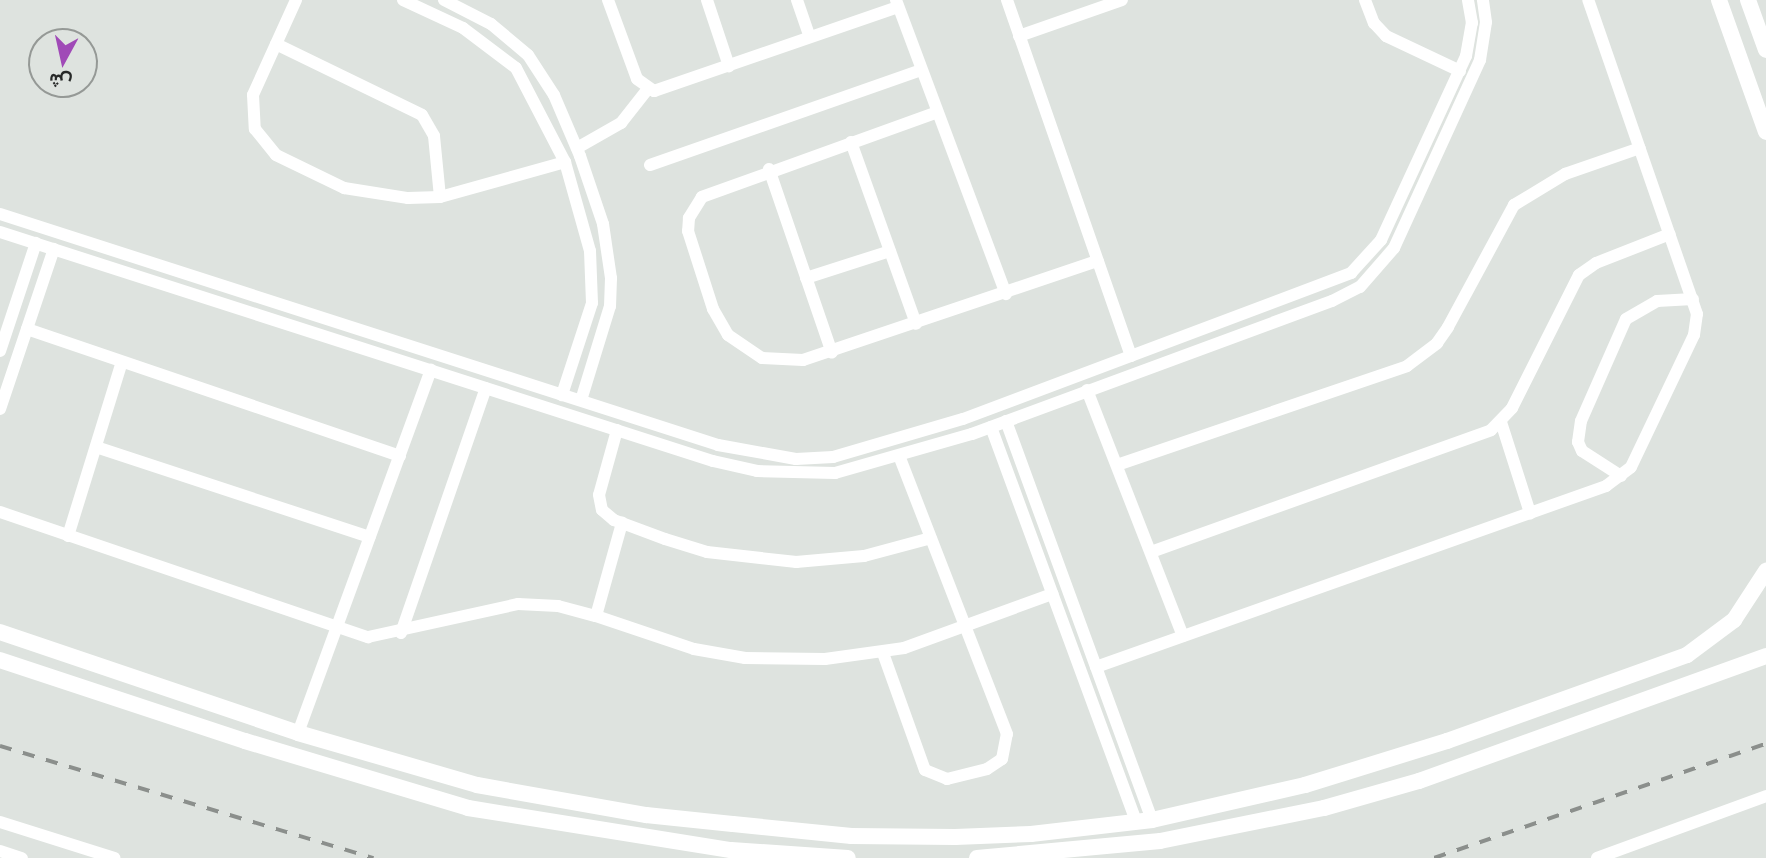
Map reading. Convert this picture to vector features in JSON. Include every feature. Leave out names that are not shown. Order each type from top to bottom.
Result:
[{"type":"street","points":[[296,0],[253,95],[254,129],[276,155],[344,188],[376,195],[440,197],[565,162]]},
{"type":"street","points":[[403,0],[463,28],[516,68],[565,162],[587,238],[593,290],[562,395]]},
{"type":"street","points":[[444,0],[473,6],[528,55],[554,95],[577,148],[603,224],[611,278],[610,306],[581,400]]},
{"type":"street","points":[[608,0],[637,79],[647,90],[662,90],[897,3],[935,113],[1006,294]]},
{"type":"street","points":[[707,0],[729,66]]},
{"type":"street","points":[[797,0],[810,37]]},
{"type":"street","points":[[1007,0],[1131,356]]},
{"type":"street","points":[[1019,36],[1122,0]]},
{"type":"street","points":[[1365,0],[1374,23],[1387,36],[1460,71]]},
{"type":"street","points":[[0,214],[718,445],[796,459],[868,450],[946,425],[1326,286],[1361,266],[1381,240],[1460,71],[1471,40],[1468,0]]},
{"type":"street","points":[[0,232],[617,430],[757,471],[835,473],[900,458],[1006,421],[1236,337],[1360,287],[1390,256],[1480,60],[1486,22],[1483,0]]},
{"type":"street","points":[[1096,667],[1530,513],[1622,477],[1639,455],[1695,335],[1697,314],[1588,0]]},
{"type":"street","points":[[1719,0],[1766,132]]},
{"type":"street","points":[[1748,0],[1766,50]]},
{"type":"street","points":[[276,44],[422,115],[434,136],[440,197]]},
{"type":"street","points":[[650,165],[921,70]]},
{"type":"street","points":[[577,148],[621,123],[647,90]]},
{"type":"street","points":[[935,113],[713,190],[694,206],[688,231],[709,296],[728,335],[762,358],[782,362],[832,353],[1098,261]]},
{"type":"street","points":[[851,142],[916,324]]},
{"type":"street","points":[[1117,465],[1407,366],[1437,343],[1448,327],[1514,205],[1565,174],[1640,148]]},
{"type":"street","points":[[769,169],[832,353]]},
{"type":"street","points":[[1407,183],[1420,191]]},
{"type":"street","points":[[1151,552],[1481,436],[1501,422],[1512,408],[1579,275],[1596,263],[1670,234]]},
{"type":"street","points":[[0,351],[36,243]]},
{"type":"street","points":[[0,409],[54,249]]},
{"type":"street","points":[[806,278],[890,251]]},
{"type":"street","points":[[1622,477],[1582,451],[1578,442],[1581,421],[1626,319],[1657,301],[1693,299]]},
{"type":"street","points":[[1230,321],[1236,337]]},
{"type":"street","points":[[27,329],[400,456]]},
{"type":"street","points":[[68,536],[122,362]]},
{"type":"street","points":[[298,733],[431,370]]},
{"type":"street","points":[[401,633],[486,388]]},
{"type":"street","points":[[1087,390],[1184,636]]},
{"type":"street","points":[[1006,421],[1096,667],[1144,821]]},
{"type":"street","points":[[1501,422],[1530,513]]},
{"type":"street","points":[[946,425],[952,440]]},
{"type":"street","points":[[991,426],[1052,594],[1144,821]]},
{"type":"street","points":[[617,430],[599,503],[608,516],[622,523],[708,552],[796,562],[864,556],[931,538]]},
{"type":"street","points":[[96,447],[370,537]]},
{"type":"street","points":[[883,653],[925,770],[947,779],[987,769],[1006,751],[1007,734],[900,458]]},
{"type":"street","points":[[0,512],[336,630],[368,637],[401,633],[478,610],[518,604],[558,606],[596,616],[644,635],[745,658],[825,659],[883,653],[1052,594]]},
{"type":"street","points":[[596,616],[622,523]]},
{"type":"street","points":[[0,632],[298,733],[477,785],[614,810],[851,836],[1031,834],[1144,821],[1315,782],[1447,741],[1665,664],[1720,633],[1745,607],[1766,571]]},
{"type":"street","points":[[976,858],[1160,841],[1324,808],[1419,780],[1766,656]]},
{"type":"street","points":[[0,660],[468,808],[599,832],[730,850],[848,858]]},
{"type":"street","points":[[1665,664],[1674,690]]},
{"type":"street","points":[[382,783],[388,760]]},
{"type":"street","points":[[1597,858],[1766,796]]},
{"type":"street","points":[[0,822],[114,858]]},
{"type":"street","points":[[0,851],[22,858]]},
{"type":"railway","points":[[1434,858],[1766,744]]},
{"type":"railway","points":[[0,746],[374,858]]}]
